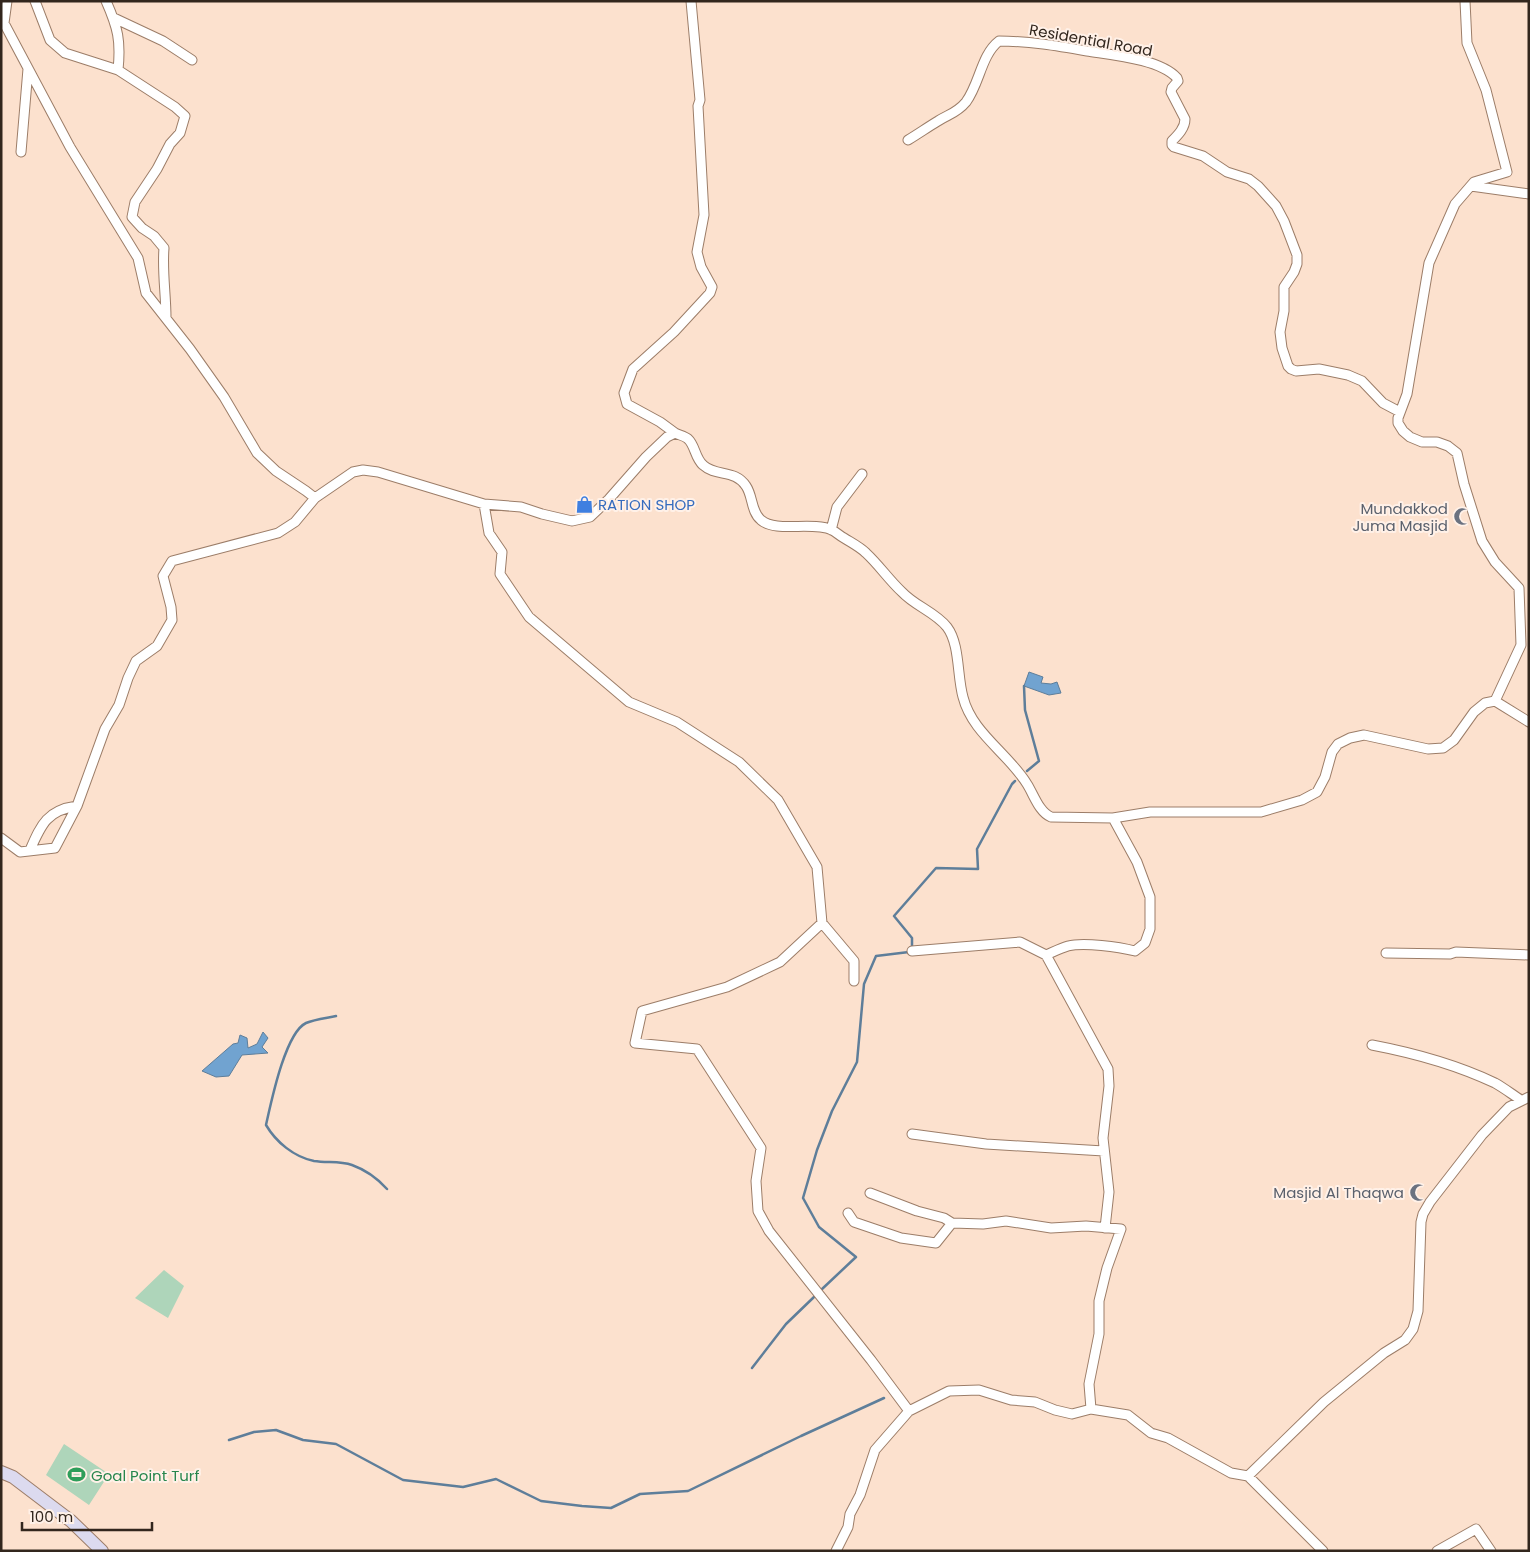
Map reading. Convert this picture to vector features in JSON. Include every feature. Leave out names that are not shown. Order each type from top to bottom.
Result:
[{"type":"main road","points":[[1,1472],[13,1477],[71,1521],[102,1551]]},
{"type":"street","points":[[7,1],[4,24],[70,147],[138,258],[146,293],[190,349],[224,397],[257,453],[276,471],[315,498]]},
{"type":"street","points":[[35,1],[50,40],[65,53],[118,70],[168,102],[185,116],[180,133],[170,144],[157,169],[135,202],[132,217],[142,228],[154,236],[164,248],[163,267],[166,318]]},
{"type":"street","points":[[106,1],[114,18],[120,41],[118,70]]},
{"type":"street","points":[[691,1],[700,100],[698,106],[704,215],[697,252],[712,287],[710,294],[674,332],[633,369],[624,393],[627,404],[690,440],[695,455],[704,466],[740,479],[747,486],[756,512],[762,521],[777,526],[817,526],[831,530],[865,552],[902,592],[948,628],[954,641],[963,697],[970,715],[976,726],[1004,754],[1026,782],[1045,815],[1051,817],[1113,818],[1150,812],[1261,812],[1302,800],[1317,792],[1325,777],[1332,752],[1338,744],[1350,738],[1364,735],[1428,749],[1443,748],[1454,740],[1474,712],[1485,703],[1495,700],[1521,645],[1519,588],[1495,562],[1482,542],[1456,453],[1448,446],[1437,442],[1422,442],[1410,437],[1398,423],[1407,394],[1429,263],[1455,204],[1474,182],[1507,172],[1486,90],[1467,43],[1465,1]]},
{"type":"street","points":[[114,18],[163,41],[192,60]]},
{"type":"street","name":"Residential Road","points":[[908,140],[958,111],[974,88],[990,50],[1000,41],[1036,43],[1136,59],[1166,71],[1178,78],[1171,92],[1185,119],[1183,129],[1172,141],[1172,145],[1203,156],[1227,172],[1249,179],[1276,206],[1284,221],[1297,255],[1297,264],[1294,272],[1284,287],[1284,311],[1280,332],[1282,348],[1288,366],[1296,371],[1319,369],[1348,375],[1362,381],[1383,403],[1400,412]]},
{"type":"street","points":[[21,152],[28,69]]},
{"type":"street","points":[[1471,186],[1529,194]]},
{"type":"street","points":[[1,838],[20,852],[55,848],[77,806],[106,729],[119,705],[136,661],[157,646],[172,620],[164,576],[172,561],[278,533],[295,522],[315,498],[353,472],[363,470],[378,472],[484,504],[521,507],[572,521],[590,517],[609,499],[646,457],[667,437],[675,433]]},
{"type":"street","points":[[831,530],[837,507],[862,474]]},
{"type":"street","points":[[484,504],[490,533],[502,552],[500,574],[530,617],[629,702],[677,722],[739,762],[778,800],[818,867],[822,923],[854,960],[854,981]]},
{"type":"street","points":[[1495,700],[1529,722]]},
{"type":"street","points":[[30,850],[46,819],[62,808],[77,806]]},
{"type":"street","points":[[1046,955],[1068,946],[1076,945],[1114,946],[1135,951],[1145,942],[1150,929],[1150,897],[1138,862],[1113,818]]},
{"type":"street","points":[[822,923],[780,962],[727,987],[642,1011],[635,1043],[697,1050],[761,1148],[756,1181],[758,1211],[769,1231],[909,1411]]},
{"type":"street","points":[[912,951],[1020,942],[1046,955],[1108,1069],[1109,1086],[1103,1138],[1109,1192],[1105,1228]]},
{"type":"street","points":[[1386,953],[1450,954],[1456,952],[1529,955]]},
{"type":"street","points":[[1372,1045],[1400,1050],[1462,1070],[1497,1084],[1525,1099]]},
{"type":"street","points":[[1248,1476],[1324,1402],[1384,1353],[1405,1340],[1413,1329],[1418,1311],[1421,1222],[1423,1214],[1482,1134],[1509,1107],[1525,1099]]},
{"type":"street","points":[[912,1134],[986,1144],[1104,1151]]},
{"type":"street","points":[[870,1194],[916,1211],[944,1218],[952,1223],[984,1224],[1006,1220],[1051,1228],[1086,1226],[1121,1229],[1098,1301],[1099,1334],[1089,1384],[1090,1409]]},
{"type":"street","points":[[848,1213],[854,1222],[901,1238],[936,1243],[952,1223]]},
{"type":"street","points":[[836,1551],[848,1527],[850,1514],[860,1495],[875,1450],[909,1411],[949,1391],[979,1390],[1011,1400],[1035,1402],[1054,1410],[1072,1414],[1090,1409],[1128,1415],[1151,1433],[1168,1438],[1231,1474],[1248,1476],[1323,1551]]},
{"type":"street","points":[[1437,1551],[1476,1529],[1491,1551]]},
{"type":"green space","points":[[164,1270],[184,1286],[168,1318],[135,1298]]},
{"type":"green space","name":"Goal Point Turf","points":[[64,1444],[109,1474],[89,1505],[46,1475]]},
{"type":"water","points":[[1029,672],[1043,677],[1041,683],[1051,684],[1057,682],[1061,693],[1049,695],[1024,686]]},
{"type":"water","points":[[263,1032],[268,1038],[262,1047],[268,1053],[242,1055],[229,1076],[216,1077],[202,1071],[233,1044],[238,1043],[240,1035],[247,1038],[248,1048],[257,1044]]},
{"type":"waterway","points":[[1024,686],[1025,710],[1039,761],[1027,771]]},
{"type":"waterway","points":[[912,949],[912,938],[894,916],[936,868],[978,869],[977,849],[1015,781]]},
{"type":"waterway","points":[[821,1290],[856,1257],[819,1227],[803,1198],[817,1150],[832,1111],[857,1062],[864,984],[876,956],[909,952]]},
{"type":"waterway","points":[[336,1016],[306,1023],[298,1029],[285,1054],[266,1125],[280,1143],[299,1156],[314,1161],[352,1165],[371,1175],[387,1189]]},
{"type":"waterway","points":[[752,1368],[786,1324],[814,1297]]},
{"type":"waterway","points":[[229,1440],[254,1432],[276,1430],[303,1440],[336,1444],[403,1480],[463,1487],[496,1479],[541,1501],[611,1508],[640,1494],[688,1491],[884,1398]]},
{"type":"place","name":"RATION SHOP","points":[[584,504]]},
{"type":"place","name":"Mundakkod Juma Masjid","points":[[1462,517]]},
{"type":"place","name":"Masjid Al Thaqwa","points":[[1418,1192]]},
{"type":"place","name":"Goal Point Turf","points":[[77,1475]]}]
